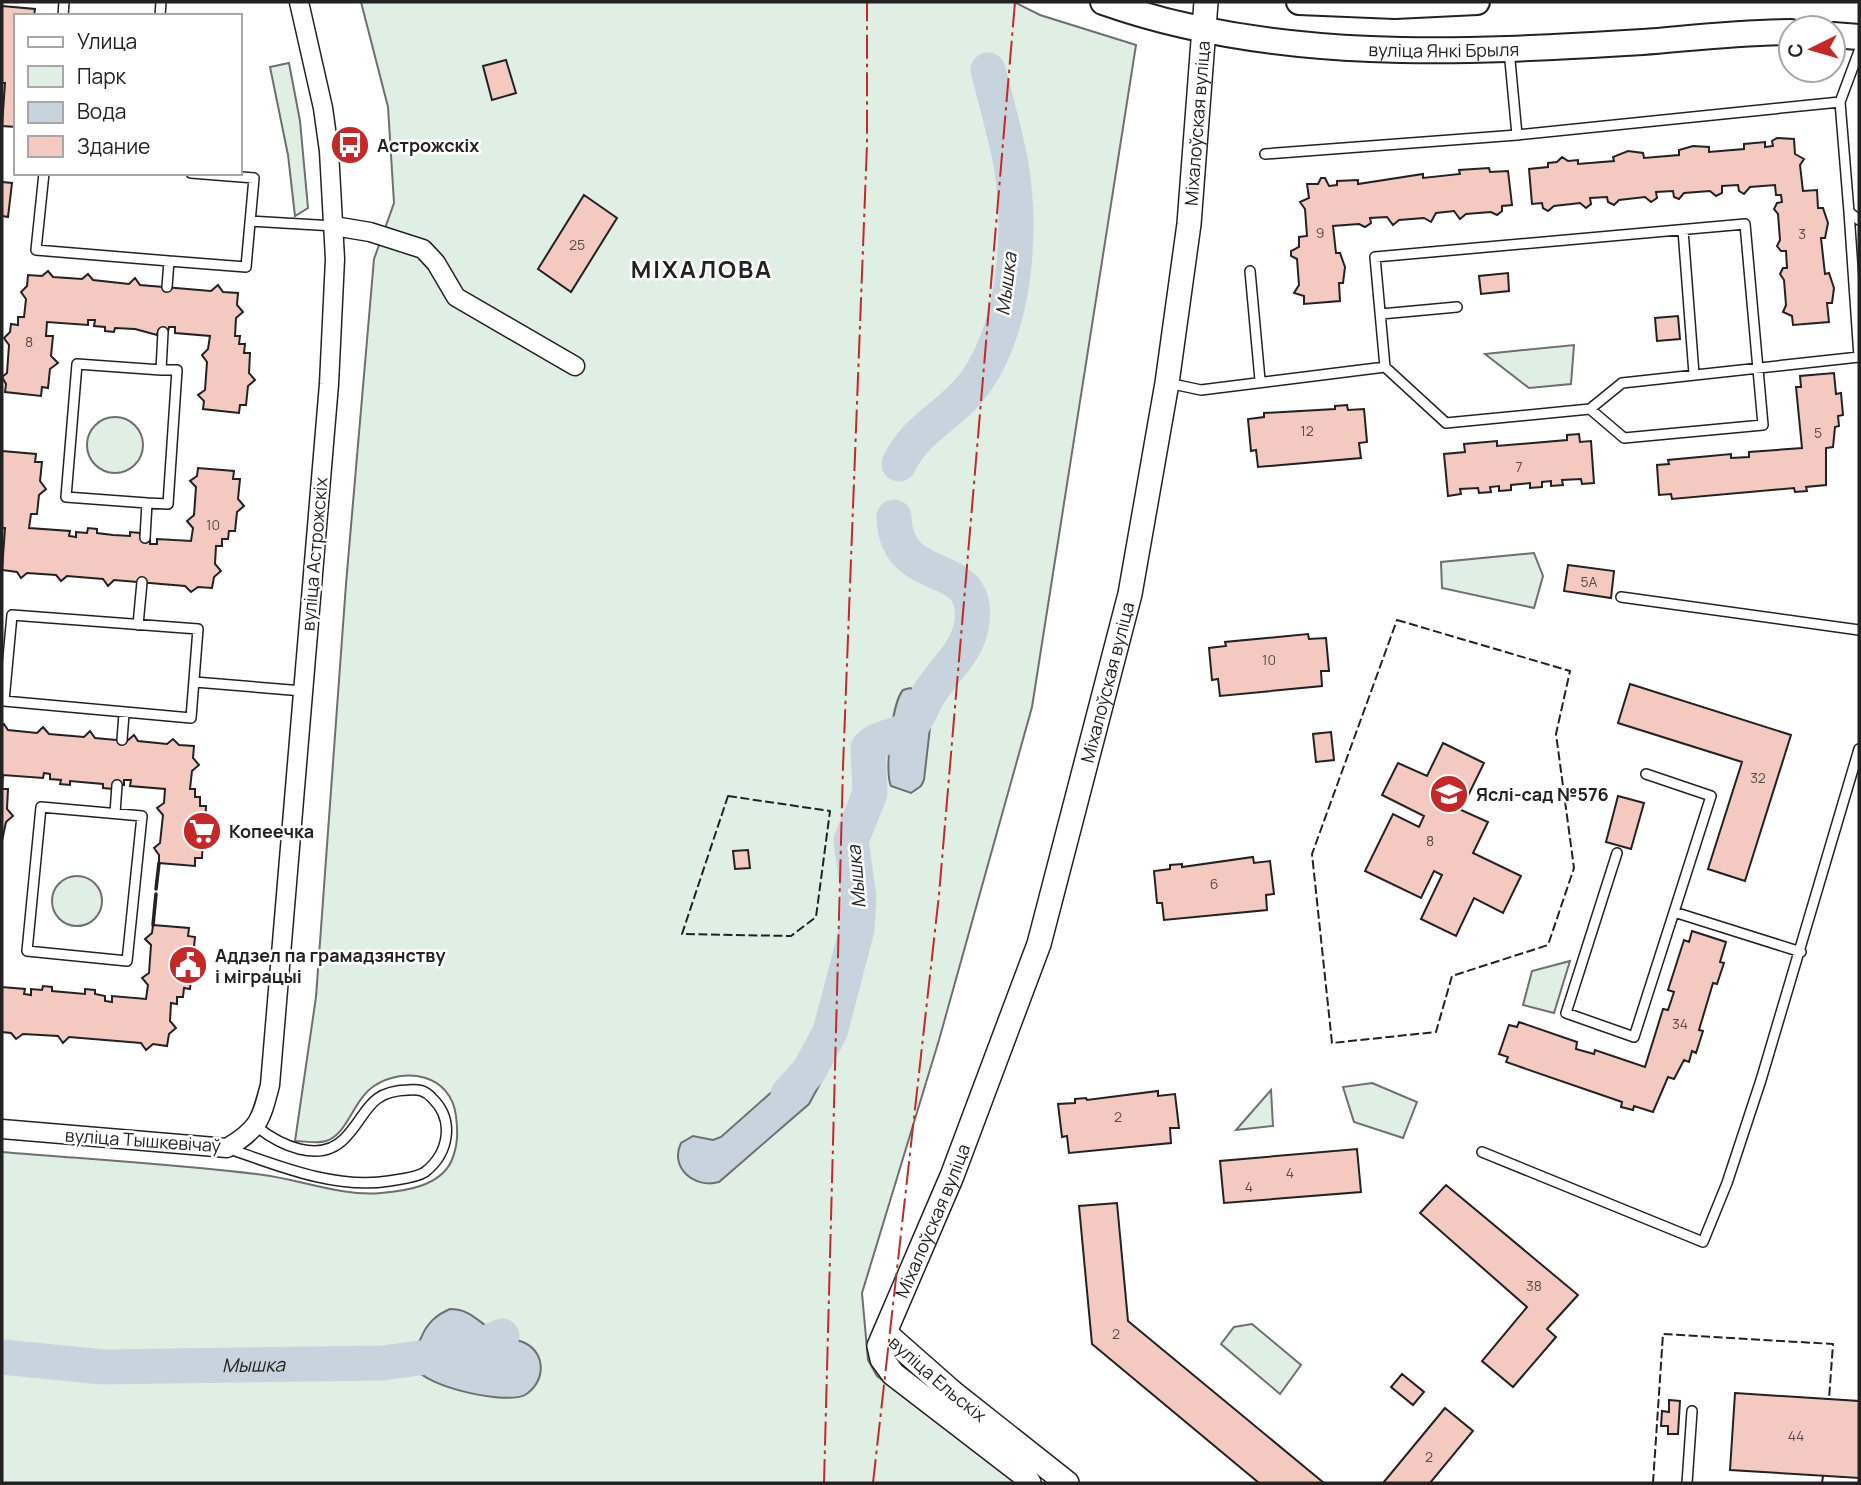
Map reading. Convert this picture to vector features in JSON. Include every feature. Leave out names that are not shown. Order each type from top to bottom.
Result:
[{"type":"main road","name":"вуліца Янкі Брыля","points":[[1103,2],[1205,30],[1254,39],[1394,51],[1509,48],[1777,33]]},
{"type":"main road","points":[[1299,2],[1395,6],[1477,2]]},
{"type":"street","name":"вуліца Астрожскіх","points":[[257,1127],[270,1085],[329,384],[334,226],[323,108],[299,2]]},
{"type":"street","name":"Міхалоўская вуліца","points":[[885,1333],[952,1175],[1039,944],[1130,594],[1167,383],[1189,225],[1206,2]]},
{"type":"street","points":[[334,226],[370,232],[423,249],[436,263],[456,297],[575,366]]},
{"type":"street","name":"вуліца Тышкевічаў","points":[[2,1129],[228,1148],[257,1127]]},
{"type":"street","name":"вуліца Ельскіх","points":[[1029,1483],[1023,1474],[893,1374],[882,1359],[879,1346],[885,1333],[952,1392],[1067,1483]]},
{"type":"lane","points":[[1509,48],[1517,135]]},
{"type":"lane","points":[[1590,409],[1624,438],[1763,425],[1757,368],[1745,224],[1375,257],[1385,367],[1447,423],[1590,409],[1622,383],[1694,374],[1757,368],[1859,357],[1840,102],[1859,51]]},
{"type":"lane","points":[[1265,154],[1517,135],[1840,102]]},
{"type":"lane","points":[[44,175],[36,250],[246,267],[254,178],[216,175]]},
{"type":"lane","points":[[1849,212],[1859,220]]},
{"type":"lane","points":[[250,222],[334,226]]},
{"type":"lane","points":[[1683,230],[1694,374]]},
{"type":"lane","points":[[167,287],[169,261]]},
{"type":"lane","points":[[1250,271],[1260,380]]},
{"type":"lane","points":[[1381,314],[1457,307]]},
{"type":"lane","points":[[161,370],[163,332]]},
{"type":"lane","points":[[77,364],[177,370],[167,504],[147,503],[66,497],[77,364]]},
{"type":"lane","points":[[1167,383],[1201,390],[1260,380],[1385,367]]},
{"type":"lane","points":[[145,537],[147,503]]},
{"type":"lane","points":[[138,625],[142,582]]},
{"type":"lane","points":[[1621,597],[1859,630]]},
{"type":"lane","points":[[12,615],[198,629],[195,682],[191,718],[4,701],[12,615]]},
{"type":"lane","points":[[195,682],[303,691]]},
{"type":"lane","points":[[122,740],[124,713]]},
{"type":"lane","points":[[1482,1152],[1703,1242],[1727,1183],[1801,952],[1859,749]]},
{"type":"lane","points":[[1617,853],[1566,1013],[1634,1037],[1712,796],[1646,774]]},
{"type":"lane","points":[[115,813],[117,785]]},
{"type":"lane","points":[[41,807],[115,813],[142,816],[127,961],[27,951],[41,807]]},
{"type":"lane","points":[[1674,912],[1801,952]]},
{"type":"lane","points":[[228,1148],[284,1168],[337,1180],[377,1183],[423,1174],[445,1146],[447,1131],[442,1109],[431,1096],[420,1089],[398,1090],[370,1103],[342,1141],[328,1148],[304,1151],[289,1147],[257,1127]]},
{"type":"lane","points":[[1687,1483],[1692,1411]]},
{"type":"green space","points":[[361,2],[1014,2],[1040,15],[1136,45],[1032,707],[939,1040],[862,1293],[868,1360],[877,1376],[1006,1470],[1016,1483],[2,1483],[2,1152],[256,1174],[334,1190],[381,1193],[421,1186],[439,1177],[451,1162],[455,1150],[457,1128],[452,1102],[436,1083],[412,1076],[399,1076],[374,1086],[334,1137],[319,1142],[295,1141],[316,997],[346,584],[374,259],[394,203],[388,107]]},
{"type":"green space","points":[[289,63],[300,121],[308,208],[295,216],[288,155],[270,67]]},
{"type":"green space","points":[[1574,345],[1571,384],[1529,388],[1485,354]]},
{"type":"green space","points":[[110,417],[120,417],[135,425],[141,434],[141,456],[135,465],[120,473],[110,473],[92,461],[87,450],[87,440],[99,422]]},
{"type":"green space","points":[[1534,553],[1543,576],[1534,608],[1442,588],[1441,562]]},
{"type":"green space","points":[[67,877],[87,877],[101,891],[101,911],[87,925],[67,925],[53,911],[53,891]]},
{"type":"green space","points":[[1570,961],[1554,1013],[1523,1005],[1532,971]]},
{"type":"green space","points":[[1372,1083],[1417,1102],[1403,1138],[1354,1122],[1343,1087]]},
{"type":"green space","points":[[1271,1090],[1273,1126],[1236,1130]]},
{"type":"green space","points":[[1252,1324],[1301,1365],[1280,1394],[1221,1344],[1234,1327]]},
{"type":"water","points":[[910,688],[923,694],[928,701],[931,719],[924,780],[921,786],[911,793],[891,786],[888,767],[890,737],[899,697],[903,690]]},
{"type":"water","points":[[811,1057],[820,1062],[822,1080],[809,1104],[719,1182],[701,1182],[693,1179],[681,1168],[678,1152],[681,1143],[693,1136],[713,1140],[721,1137]]},
{"type":"water","points":[[450,1309],[465,1312],[500,1335],[532,1348],[540,1361],[541,1369],[532,1390],[516,1397],[485,1396],[450,1388],[423,1375],[415,1364],[417,1345],[429,1324]]},
{"type":"building","points":[[2,6],[35,9],[34,14],[14,14],[14,127],[2,126],[5,83],[2,83]]},
{"type":"building","points":[[506,60],[516,93],[492,100],[483,66]]},
{"type":"building","points":[[1777,138],[1794,139],[1795,154],[1804,159],[1800,165],[1803,191],[1817,190],[1818,208],[1823,208],[1828,223],[1825,238],[1821,238],[1825,274],[1829,273],[1834,288],[1832,303],[1827,303],[1829,322],[1793,325],[1792,316],[1783,312],[1786,305],[1784,280],[1780,274],[1783,268],[1787,268],[1786,251],[1781,251],[1777,246],[1780,240],[1778,214],[1774,209],[1777,203],[1782,202],[1781,195],[1776,195],[1775,185],[1750,187],[1744,194],[1739,191],[1738,185],[1722,186],[1722,193],[1716,196],[1710,191],[1684,193],[1679,199],[1674,197],[1673,191],[1656,192],[1657,198],[1651,202],[1645,197],[1619,200],[1614,205],[1608,202],[1607,197],[1590,198],[1591,204],[1586,208],[1580,203],[1554,206],[1548,211],[1543,208],[1542,203],[1532,204],[1529,169],[1548,167],[1548,163],[1557,162],[1562,157],[1568,161],[1578,160],[1578,164],[1614,161],[1613,157],[1628,151],[1643,153],[1644,158],[1679,155],[1679,150],[1693,146],[1709,147],[1709,152],[1744,149],[1744,144],[1765,142],[1765,147],[1773,146],[1772,141]]},
{"type":"building","points":[[1489,168],[1490,172],[1508,171],[1512,205],[1502,206],[1502,211],[1497,215],[1491,212],[1466,214],[1460,219],[1454,211],[1436,213],[1431,222],[1424,218],[1399,220],[1393,225],[1387,217],[1370,218],[1371,223],[1365,227],[1359,224],[1333,226],[1336,253],[1340,253],[1345,267],[1343,283],[1339,283],[1340,301],[1304,304],[1304,296],[1294,293],[1299,285],[1297,259],[1291,256],[1291,251],[1299,247],[1299,237],[1307,236],[1305,209],[1300,202],[1309,198],[1307,184],[1318,184],[1321,178],[1325,178],[1329,186],[1337,185],[1337,181],[1358,180],[1358,184],[1423,174],[1423,178],[1460,174],[1459,170]]},
{"type":"building","points":[[2,182],[12,183],[8,217],[2,216]]},
{"type":"building","points":[[584,195],[617,218],[571,292],[538,269]]},
{"type":"building","points":[[48,271],[53,277],[82,279],[88,274],[93,280],[129,284],[135,278],[140,285],[211,291],[218,285],[223,292],[238,293],[237,305],[243,312],[236,318],[235,336],[240,336],[239,344],[245,344],[244,353],[250,353],[249,373],[255,380],[248,386],[246,405],[240,405],[239,413],[203,409],[204,401],[198,395],[205,390],[207,362],[202,355],[208,349],[210,336],[175,333],[175,327],[169,327],[168,332],[158,331],[157,335],[135,329],[115,328],[114,332],[105,331],[105,327],[94,326],[95,320],[88,320],[88,325],[47,322],[46,336],[53,336],[51,356],[58,363],[50,369],[48,388],[42,387],[41,396],[5,392],[6,384],[2,377],[7,373],[9,345],[4,338],[10,332],[11,324],[18,325],[18,317],[24,317],[26,299],[21,292],[27,286],[28,275],[42,276]]},
{"type":"building","points":[[1508,273],[1509,291],[1481,294],[1479,276]]},
{"type":"building","points":[[1678,316],[1680,339],[1657,341],[1655,318]]},
{"type":"building","points":[[1834,373],[1836,394],[1841,393],[1843,415],[1838,416],[1839,426],[1835,427],[1833,447],[1826,448],[1826,485],[1806,487],[1807,491],[1795,492],[1794,488],[1672,499],[1671,494],[1659,495],[1657,465],[1669,464],[1668,460],[1731,454],[1731,458],[1749,457],[1749,452],[1802,448],[1796,387],[1801,387],[1800,376]]},
{"type":"building","points":[[1347,405],[1348,410],[1364,409],[1367,442],[1359,443],[1361,458],[1258,467],[1256,450],[1251,451],[1248,419],[1264,417],[1264,413],[1335,409],[1335,406]]},
{"type":"building","points":[[1579,434],[1580,442],[1591,441],[1594,483],[1582,484],[1581,479],[1562,480],[1563,485],[1551,486],[1551,481],[1542,482],[1542,487],[1530,488],[1530,483],[1511,485],[1511,490],[1499,491],[1499,486],[1490,487],[1491,492],[1479,493],[1478,488],[1460,489],[1461,494],[1448,496],[1444,454],[1465,452],[1464,444],[1497,441],[1497,446],[1567,440],[1567,435]]},
{"type":"building","points":[[2,451],[36,454],[35,462],[42,462],[40,481],[46,489],[39,495],[37,514],[31,514],[29,528],[70,531],[69,536],[76,537],[76,532],[87,533],[88,528],[97,529],[97,533],[113,535],[130,536],[130,532],[140,533],[140,537],[150,538],[150,544],[157,544],[157,539],[191,541],[193,528],[187,521],[194,515],[196,487],[190,481],[197,476],[198,468],[234,471],[233,479],[240,479],[238,499],[244,506],[237,512],[235,531],[229,531],[228,539],[222,539],[222,546],[216,546],[215,564],[221,571],[214,577],[212,588],[198,587],[191,592],[185,586],[114,580],[108,586],[103,579],[67,576],[61,581],[56,575],[27,573],[21,578],[17,572],[2,570],[5,528],[2,528]]},
{"type":"building","points":[[1568,565],[1614,571],[1611,598],[1564,591]]},
{"type":"building","points":[[1308,634],[1309,639],[1326,638],[1329,671],[1321,671],[1322,686],[1220,696],[1218,679],[1212,680],[1209,648],[1226,646],[1225,642]]},
{"type":"building","points":[[1630,684],[1791,735],[1745,881],[1708,869],[1742,762],[1618,723]]},
{"type":"building","points":[[4,724],[8,730],[37,733],[43,727],[49,734],[84,737],[90,731],[95,738],[127,741],[134,735],[138,741],[167,744],[173,739],[179,745],[194,746],[193,758],[199,765],[192,771],[190,789],[195,789],[195,797],[200,797],[200,806],[206,806],[205,826],[211,833],[203,839],[202,858],[195,858],[195,866],[159,863],[159,855],[154,848],[160,843],[163,815],[157,808],[164,803],[165,789],[130,786],[131,780],[124,780],[124,785],[113,785],[113,789],[103,788],[103,784],[70,781],[70,785],[60,784],[61,780],[50,779],[50,774],[44,773],[43,778],[3,775],[2,789]]},
{"type":"building","points":[[1331,732],[1334,760],[1316,762],[1313,734]]},
{"type":"building","points":[[1443,743],[1484,763],[1461,810],[1488,822],[1473,853],[1521,876],[1503,913],[1474,898],[1456,936],[1421,919],[1442,875],[1434,871],[1421,898],[1365,871],[1393,814],[1419,827],[1424,816],[1382,795],[1398,763],[1427,776]]},
{"type":"building","points":[[2,789],[8,789],[7,809],[13,816],[6,822],[2,841]]},
{"type":"building","points":[[1618,796],[1644,803],[1631,849],[1606,842]]},
{"type":"building","points":[[748,850],[750,868],[735,869],[733,851]]},
{"type":"building","points":[[1253,857],[1254,863],[1270,861],[1274,894],[1266,895],[1267,910],[1164,920],[1162,903],[1157,903],[1154,871],[1170,869],[1170,865],[1182,864],[1182,867]]},
{"type":"building","points":[[153,925],[189,928],[188,936],[195,937],[193,956],[199,963],[192,969],[190,989],[184,988],[183,997],[177,997],[177,1004],[171,1003],[170,1021],[176,1028],[169,1034],[167,1046],[153,1044],[146,1050],[141,1043],[69,1037],[63,1043],[58,1036],[23,1034],[16,1039],[11,1033],[2,1032],[2,987],[25,989],[24,994],[31,995],[31,989],[42,990],[43,986],[52,987],[52,991],[85,994],[85,989],[95,990],[95,994],[105,996],[105,1001],[112,1002],[112,996],[146,999],[148,985],[142,978],[149,973],[151,945],[145,939],[152,933]]},
{"type":"building","points":[[1692,931],[1726,942],[1720,962],[1724,963],[1717,984],[1713,983],[1699,1030],[1703,1031],[1696,1053],[1692,1051],[1689,1062],[1684,1060],[1674,1079],[1668,1077],[1653,1112],[1634,1106],[1633,1110],[1621,1107],[1622,1102],[1506,1062],[1508,1057],[1499,1054],[1509,1025],[1517,1027],[1519,1022],[1577,1042],[1576,1049],[1594,1054],[1595,1050],[1645,1067],[1663,1009],[1668,1010],[1674,992],[1668,990],[1684,940],[1689,942]]},
{"type":"building","points":[[1158,1091],[1158,1096],[1175,1094],[1179,1128],[1170,1128],[1171,1143],[1069,1153],[1067,1136],[1062,1137],[1058,1104],[1075,1103],[1075,1099],[1087,1100]]},
{"type":"building","points":[[1357,1149],[1361,1192],[1224,1203],[1220,1161]]},
{"type":"building","points":[[1446,1185],[1578,1295],[1547,1329],[1556,1337],[1513,1387],[1482,1361],[1527,1307],[1420,1213]]},
{"type":"building","points":[[1117,1203],[1128,1321],[1324,1483],[1259,1483],[1092,1344],[1079,1206]]},
{"type":"building","points":[[1402,1374],[1424,1392],[1413,1405],[1391,1387]]},
{"type":"building","points":[[1735,1393],[1859,1401],[1859,1478],[1730,1470]]},
{"type":"building","points":[[1669,1400],[1680,1401],[1678,1434],[1668,1434],[1668,1426],[1661,1426],[1662,1411],[1669,1412]]},
{"type":"building","points":[[1445,1408],[1473,1431],[1430,1483],[1383,1483]]},
{"type":"waterway","name":"Мышка","points":[[899,464],[906,451],[924,431],[956,404],[975,383],[989,360],[1007,306],[1015,248],[1014,191],[1009,152],[988,70]]},
{"type":"waterway","name":"Мышка","points":[[788,1094],[809,1071],[830,1032],[857,929],[859,897],[851,841],[870,793],[868,748],[877,741],[910,727],[935,685],[961,652],[970,633],[971,601],[963,588],[908,555],[898,540],[894,517]]},
{"type":"waterway","name":"Мышка","points":[[2,1357],[103,1367],[382,1363],[466,1352],[502,1336]]},
{"type":"fence","points":[[1397,620],[1570,671],[1556,734],[1574,868],[1548,945],[1452,976],[1436,1032],[1332,1043],[1312,854],[1397,620]]},
{"type":"fence","points":[[728,796],[830,811],[816,917],[791,936],[682,934],[728,796]]},
{"type":"fence","points":[[1653,1483],[1663,1334],[1833,1344],[1829,1399]]},
{"type":"fence","points":[[1822,1483],[1823,1476]]},
{"type":"wall","points":[[156,889],[159,863]]},
{"type":"wall","points":[[153,925],[156,894]]},
{"type":"power","points":[[824,1483],[843,767],[867,144],[867,2]]},
{"type":"power","points":[[873,1483],[939,895],[1015,2]]},
{"type":"place","name":"Астрожскіх","points":[[350,145]]},
{"type":"place","name":"Яслі-сад №576","points":[[1449,794]]},
{"type":"place","name":"Копеечка","points":[[202,831]]},
{"type":"place","name":"Аддзел па грамадзянству і міграцыі","points":[[188,965]]},
{"type":"district","name":"МІХАЛОВА","points":[[702,268]]}]
